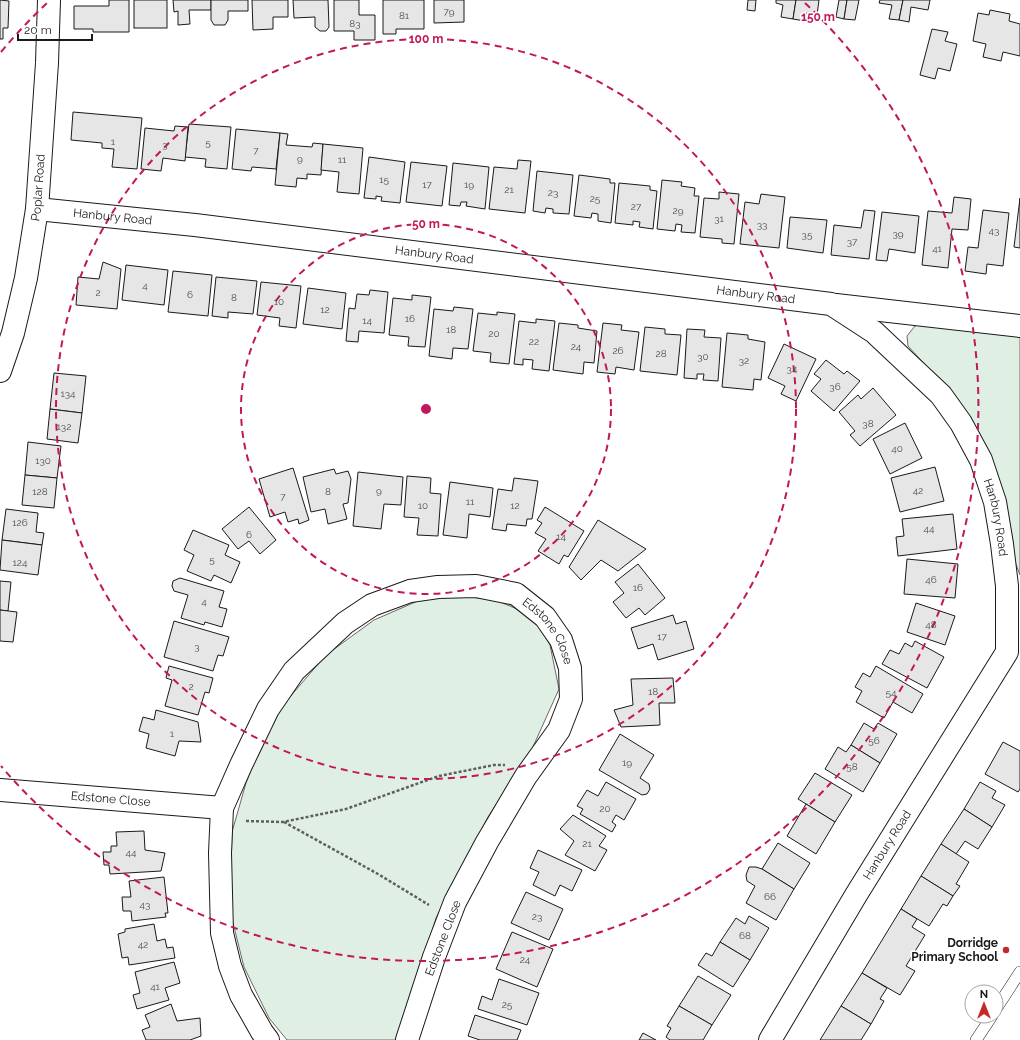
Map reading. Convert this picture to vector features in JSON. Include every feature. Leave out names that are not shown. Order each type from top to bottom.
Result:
[{"type":"street","name":"Poplar Road","points":[[0,371],[13,333],[26,278],[37,209],[47,63],[49,0]]},
{"type":"street","name":"Hanbury Road","points":[[37,209],[203,226],[1020,326]]},
{"type":"street","name":"Hanbury Road","points":[[831,304],[874,332],[941,396],[961,423],[981,460],[995,502],[1002,544],[1007,586],[1007,652]]},
{"type":"street","name":"Edstone Close","points":[[268,1040],[241,995],[230,966],[222,933],[220,852],[221,814],[241,765],[268,709],[294,671],[345,623],[372,606],[410,592],[438,586],[476,586],[516,594],[545,617],[561,640],[570,668],[571,698],[559,730],[534,766],[487,842],[455,902],[434,957],[407,1040]]},
{"type":"street","name":"Hanbury Road","points":[[770,1040],[856,895],[1020,631]]},
{"type":"street","name":"Edstone Close","points":[[0,790],[221,814]]},
{"type":"lane","points":[[1004,997],[1020,972]]},
{"type":"lane","points":[[976,1040],[987,1024]]},
{"type":"path","points":[[221,814],[283,822],[346,809],[439,776],[494,765],[534,766]]},
{"type":"path","points":[[283,822],[378,874],[449,918]]},
{"type":"green space","points":[[926,322],[1020,335],[1020,575],[951,393],[908,346],[907,336],[915,326]]},
{"type":"green space","points":[[453,595],[495,600],[532,615],[550,645],[559,689],[532,749],[488,817],[436,918],[399,1040],[287,1040],[269,1018],[244,967],[230,911],[232,832],[246,783],[265,736],[282,706],[326,655],[374,620],[420,600]]},
{"type":"building","points":[[0,0],[9,1],[8,28],[3,28],[3,39],[0,39]]},
{"type":"building","points":[[109,0],[129,0],[129,32],[93,32],[93,29],[74,29],[74,6],[109,6]]},
{"type":"building","points":[[134,0],[167,0],[167,28],[134,28]]},
{"type":"building","points":[[173,0],[211,0],[211,10],[189,10],[190,24],[178,25],[178,11],[174,12]]},
{"type":"building","points":[[211,0],[248,0],[248,11],[228,11],[228,20],[225,25],[214,25],[211,20]]},
{"type":"building","points":[[252,0],[288,0],[288,17],[273,17],[273,29],[253,30]]},
{"type":"building","points":[[293,0],[328,0],[329,27],[326,31],[320,31],[315,27],[315,17],[294,18]]},
{"type":"building","points":[[334,0],[359,0],[359,15],[375,15],[375,40],[354,40],[354,31],[334,31]]},
{"type":"building","points":[[383,0],[424,0],[424,29],[396,29],[396,34],[383,34]]},
{"type":"building","points":[[434,0],[464,0],[464,22],[434,23]]},
{"type":"building","points":[[748,0],[756,0],[755,11],[747,10]]},
{"type":"building","points":[[776,0],[796,0],[793,19],[781,17],[783,5],[776,3]]},
{"type":"building","points":[[796,0],[819,0],[817,15],[806,13],[805,21],[793,19]]},
{"type":"building","points":[[839,0],[847,0],[844,19],[836,17]]},
{"type":"building","points":[[847,0],[859,0],[855,20],[844,19]]},
{"type":"building","points":[[880,0],[903,0],[899,20],[889,19],[892,5],[879,3]]},
{"type":"building","points":[[903,0],[930,0],[928,10],[911,7],[909,22],[899,20]]},
{"type":"building","points":[[990,10],[1010,14],[1009,21],[1020,24],[1020,56],[1003,52],[1001,61],[983,57],[986,44],[973,41],[978,13],[989,15]]},
{"type":"building","points":[[932,29],[948,32],[945,41],[957,44],[950,71],[938,68],[935,79],[920,75]]},
{"type":"building","points":[[73,112],[142,118],[137,169],[112,167],[114,149],[102,148],[102,143],[71,140]]},
{"type":"building","points":[[189,124],[231,127],[227,169],[205,167],[206,159],[185,157]]},
{"type":"building","points":[[175,126],[188,127],[185,161],[163,158],[161,171],[141,169],[145,128],[174,131]]},
{"type":"building","points":[[236,129],[280,133],[276,169],[252,167],[251,171],[232,169]]},
{"type":"building","points":[[280,133],[288,134],[286,145],[312,147],[313,143],[323,144],[321,175],[307,174],[307,179],[297,178],[296,187],[275,185]]},
{"type":"building","points":[[323,144],[363,148],[359,194],[337,192],[339,172],[321,170]]},
{"type":"building","points":[[369,157],[405,162],[400,203],[381,201],[382,197],[376,196],[376,199],[364,198]]},
{"type":"building","points":[[518,160],[531,161],[525,213],[489,209],[494,167],[517,169]]},
{"type":"building","points":[[411,162],[447,166],[442,206],[406,202]]},
{"type":"building","points":[[453,163],[489,167],[485,209],[466,206],[467,202],[461,202],[460,206],[449,205]]},
{"type":"building","points":[[537,171],[573,175],[569,214],[553,213],[553,209],[546,208],[545,213],[533,211]]},
{"type":"building","points":[[579,175],[610,179],[610,183],[615,183],[611,223],[598,221],[598,214],[592,213],[591,218],[574,216]]},
{"type":"building","points":[[662,180],[682,182],[681,186],[695,188],[694,196],[699,196],[695,233],[681,232],[682,225],[676,224],[675,231],[657,229]]},
{"type":"building","points":[[619,183],[650,186],[650,190],[657,191],[653,229],[639,227],[640,222],[633,221],[633,225],[615,223]]},
{"type":"building","points":[[719,192],[739,194],[734,244],[722,243],[722,239],[700,237],[704,198],[719,199]]},
{"type":"building","points":[[761,194],[785,197],[779,248],[740,244],[745,202],[759,204]]},
{"type":"building","points":[[954,197],[971,199],[968,230],[952,229],[948,268],[922,265],[928,211],[952,213]]},
{"type":"building","points":[[1020,198],[1020,248],[1014,247]]},
{"type":"building","points":[[864,210],[875,211],[869,259],[831,255],[834,225],[861,228]]},
{"type":"building","points":[[983,210],[1009,213],[1003,266],[987,264],[986,274],[965,271],[968,247],[978,248]]},
{"type":"building","points":[[882,212],[919,216],[915,253],[889,249],[887,261],[876,260]]},
{"type":"building","points":[[790,217],[827,220],[823,253],[787,248]]},
{"type":"building","points":[[103,262],[121,269],[117,309],[76,305],[78,277],[99,279]]},
{"type":"building","points":[[126,265],[168,270],[164,305],[122,300]]},
{"type":"building","points":[[173,271],[212,275],[208,316],[168,312]]},
{"type":"building","points":[[216,277],[257,281],[253,314],[228,312],[228,318],[212,316]]},
{"type":"building","points":[[261,282],[301,286],[296,328],[279,326],[280,318],[257,315]]},
{"type":"building","points":[[308,288],[346,293],[342,329],[303,324]]},
{"type":"building","points":[[370,290],[388,292],[384,333],[359,331],[358,342],[346,341],[349,308],[355,309],[357,294],[369,295]]},
{"type":"building","points":[[412,295],[431,297],[425,347],[408,346],[409,337],[389,335],[393,298],[412,300]]},
{"type":"building","points":[[454,307],[473,309],[468,349],[453,348],[452,359],[429,356],[434,309],[453,311]]},
{"type":"building","points":[[497,312],[515,314],[509,364],[490,362],[491,353],[473,351],[478,313],[497,315]]},
{"type":"building","points":[[536,319],[555,321],[549,371],[532,369],[533,360],[523,359],[523,365],[514,364],[519,321],[536,323]]},
{"type":"building","points":[[559,323],[578,325],[578,328],[597,331],[594,363],[584,362],[583,374],[553,370]]},
{"type":"building","points":[[603,323],[622,325],[621,330],[639,332],[634,370],[616,367],[615,374],[597,372]]},
{"type":"building","points":[[645,327],[665,329],[665,334],[681,335],[677,375],[640,371]]},
{"type":"building","points":[[687,329],[705,330],[704,337],[721,338],[718,381],[703,380],[704,374],[697,374],[697,379],[684,378]]},
{"type":"building","points":[[727,333],[748,335],[748,339],[765,342],[761,380],[754,379],[753,390],[722,387]]},
{"type":"building","points":[[784,344],[816,359],[796,401],[781,394],[785,386],[768,378]]},
{"type":"building","points":[[826,360],[844,374],[847,371],[860,381],[834,411],[811,391],[821,379],[814,374]]},
{"type":"building","points":[[54,373],[86,376],[82,413],[50,409]]},
{"type":"building","points":[[873,388],[896,415],[860,446],[850,435],[855,431],[839,412],[858,395],[861,399]]},
{"type":"building","points":[[50,409],[82,413],[78,443],[47,439]]},
{"type":"building","points":[[905,423],[922,458],[890,474],[873,439]]},
{"type":"building","points":[[28,442],[61,446],[57,478],[25,475]]},
{"type":"building","points":[[935,467],[944,501],[900,512],[891,478]]},
{"type":"building","points":[[293,468],[309,520],[299,524],[298,519],[288,522],[285,512],[270,517],[259,479]]},
{"type":"building","points":[[334,469],[336,474],[348,471],[351,479],[348,503],[343,504],[347,519],[328,524],[325,509],[311,512],[303,477]]},
{"type":"building","points":[[358,472],[403,477],[401,505],[384,504],[381,529],[353,526]]},
{"type":"building","points":[[25,475],[57,478],[54,508],[22,505]]},
{"type":"building","points":[[407,476],[431,478],[430,493],[441,494],[438,536],[417,535],[419,518],[404,517]]},
{"type":"building","points":[[514,478],[538,481],[532,519],[527,519],[526,526],[507,524],[506,531],[492,529],[498,489],[512,491]]},
{"type":"building","points":[[450,482],[493,488],[490,517],[469,514],[467,538],[443,535]]},
{"type":"building","points":[[249,507],[276,540],[260,554],[249,541],[238,549],[222,529]]},
{"type":"building","points":[[545,507],[584,531],[568,557],[564,555],[559,564],[538,551],[546,539],[535,533],[542,523],[537,520]]},
{"type":"building","points":[[6,509],[38,513],[36,532],[44,533],[42,545],[2,540]]},
{"type":"building","points":[[953,514],[957,549],[898,556],[896,537],[904,536],[902,519]]},
{"type":"building","points":[[598,520],[646,549],[618,571],[601,560],[581,580],[569,567]]},
{"type":"building","points":[[193,530],[229,545],[225,555],[240,562],[231,583],[214,575],[211,581],[187,571],[194,555],[184,550]]},
{"type":"building","points":[[2,540],[42,545],[38,575],[0,570]]},
{"type":"building","points":[[907,559],[958,564],[955,598],[904,594]]},
{"type":"building","points":[[638,564],[665,598],[645,615],[639,608],[626,618],[613,602],[624,593],[615,582]]},
{"type":"building","points":[[180,578],[224,591],[219,607],[227,609],[222,627],[205,622],[204,625],[181,618],[188,595],[174,591],[172,586],[173,581]]},
{"type":"building","points":[[0,581],[11,582],[8,611],[0,610]]},
{"type":"building","points":[[916,603],[955,616],[945,645],[907,632]]},
{"type":"building","points":[[0,610],[17,612],[13,642],[0,641]]},
{"type":"building","points":[[673,615],[676,624],[686,621],[694,649],[658,660],[653,644],[638,649],[631,628]]},
{"type":"building","points":[[174,621],[229,637],[223,656],[218,655],[213,671],[164,657]]},
{"type":"building","points":[[915,641],[944,657],[927,688],[882,664],[890,650],[899,654],[905,643],[912,647]]},
{"type":"building","points":[[169,666],[213,678],[209,693],[205,692],[198,715],[165,706],[172,680],[166,678]]},
{"type":"building","points":[[876,666],[923,694],[912,713],[893,702],[884,718],[856,702],[862,691],[855,687],[863,673],[870,677]]},
{"type":"building","points":[[673,678],[675,703],[659,703],[660,725],[621,727],[614,710],[633,705],[631,679]]},
{"type":"building","points":[[156,710],[198,722],[201,742],[179,741],[175,756],[146,748],[149,734],[139,731],[143,717],[154,720]]},
{"type":"building","points":[[864,723],[874,729],[878,723],[897,734],[880,763],[851,745]]},
{"type":"building","points":[[620,734],[654,755],[640,778],[649,784],[650,789],[647,794],[642,795],[599,770]]},
{"type":"building","points":[[1003,742],[1020,751],[1020,789],[1018,792],[985,774]]},
{"type":"building","points":[[851,745],[880,763],[863,792],[825,769],[838,747],[846,752]]},
{"type":"building","points":[[815,773],[852,795],[835,822],[798,799]]},
{"type":"building","points":[[606,782],[636,799],[624,820],[616,815],[612,822],[616,825],[612,832],[580,814],[583,809],[577,806],[587,790],[598,796]]},
{"type":"building","points":[[980,782],[996,791],[992,798],[1005,805],[992,827],[964,809]]},
{"type":"building","points":[[806,804],[835,822],[816,854],[787,836]]},
{"type":"building","points":[[964,809],[992,827],[978,849],[965,841],[956,854],[941,844]]},
{"type":"building","points":[[573,815],[606,836],[599,846],[607,850],[595,871],[565,855],[574,841],[560,829]]},
{"type":"building","points":[[144,831],[145,850],[165,853],[161,871],[110,874],[109,865],[104,865],[103,852],[111,852],[111,846],[117,846],[116,832]]},
{"type":"building","points":[[778,843],[810,863],[794,889],[762,869]]},
{"type":"building","points":[[941,844],[969,862],[956,884],[960,886],[953,896],[921,876]]},
{"type":"building","points":[[538,850],[582,870],[572,891],[560,885],[555,896],[533,885],[539,872],[530,868]]},
{"type":"building","points":[[749,867],[762,869],[794,889],[776,920],[746,903],[755,886],[747,881],[746,875]]},
{"type":"building","points":[[921,876],[953,896],[947,906],[943,904],[929,926],[901,909]]},
{"type":"building","points":[[164,877],[168,913],[165,913],[166,917],[132,921],[131,911],[123,911],[122,897],[131,897],[129,881]]},
{"type":"building","points":[[526,892],[563,909],[549,940],[511,923]]},
{"type":"building","points":[[901,909],[917,919],[912,927],[925,935],[906,966],[915,971],[900,995],[862,973]]},
{"type":"building","points":[[749,916],[769,928],[750,960],[720,942],[736,918],[745,924]]},
{"type":"building","points":[[154,924],[157,941],[165,939],[167,948],[173,947],[175,958],[129,965],[128,957],[122,958],[118,934],[125,932],[125,929]]},
{"type":"building","points":[[512,932],[553,949],[537,987],[496,969]]},
{"type":"building","points":[[720,942],[750,960],[733,987],[698,965],[706,953],[712,956]]},
{"type":"building","points":[[174,962],[180,983],[165,988],[169,1000],[137,1009],[133,995],[140,993],[135,972]]},
{"type":"building","points":[[862,973],[887,988],[880,999],[884,1001],[871,1024],[841,1006]]},
{"type":"building","points":[[698,976],[731,995],[712,1025],[679,1006]]},
{"type":"building","points":[[499,979],[539,993],[527,1025],[478,1009],[482,996],[492,1000]]},
{"type":"building","points":[[171,1004],[177,1021],[200,1018],[201,1036],[190,1040],[146,1040],[142,1030],[150,1027],[145,1015]]},
{"type":"building","points":[[679,1006],[712,1025],[703,1040],[670,1040],[666,1037],[671,1028],[667,1026]]},
{"type":"building","points":[[841,1006],[871,1024],[861,1040],[820,1040]]},
{"type":"building","points":[[475,1015],[521,1030],[517,1040],[480,1040],[468,1036]]},
{"type":"building","points":[[643,1033],[656,1040],[639,1040]]},
{"type":"place","name":"Dorridge Primary School","points":[[1006,950]]}]
